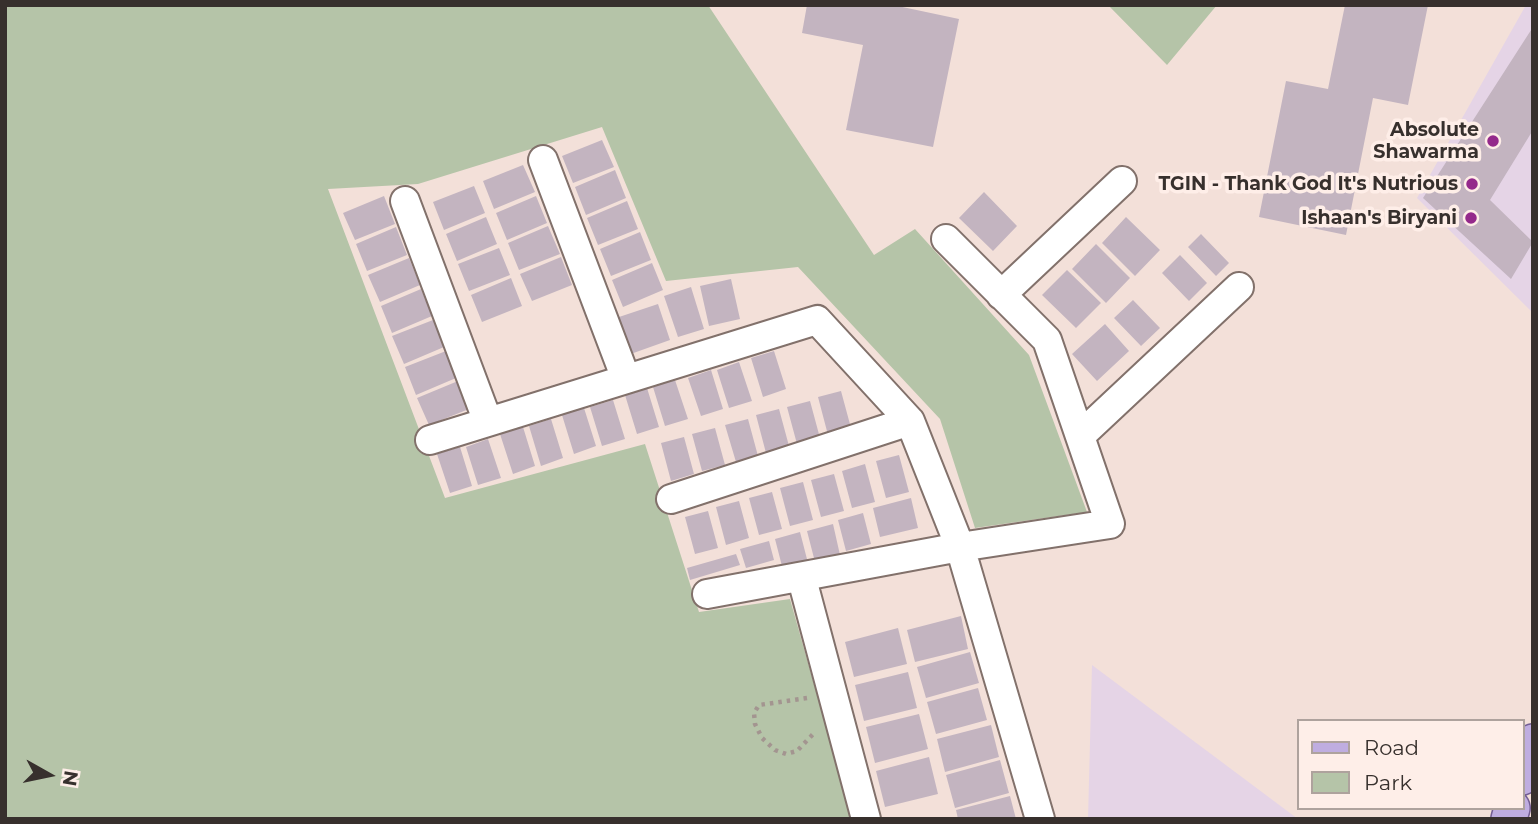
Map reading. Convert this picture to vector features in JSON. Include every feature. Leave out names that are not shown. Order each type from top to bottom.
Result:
[{"type":"main road","points":[[1524,770],[1533,743]]},
{"type":"street","points":[[543,160],[626,379]]},
{"type":"street","points":[[1001,295],[1122,181]]},
{"type":"street","points":[[405,201],[488,422]]},
{"type":"street","points":[[707,594],[802,579],[960,547],[1110,524],[1047,340],[946,239]]},
{"type":"street","points":[[1080,436],[1239,287]]},
{"type":"street","points":[[430,440],[817,320],[909,421],[960,547],[1040,819]]},
{"type":"street","points":[[671,499],[909,421]]},
{"type":"street","points":[[802,579],[866,819]]},
{"type":"path","points":[[807,698],[759,705],[754,713],[755,724],[762,738],[775,750],[786,754],[797,751],[817,730]]},
{"type":"shaded area","points":[[1526,5],[1533,5],[1533,313],[1417,198]]},
{"type":"shaded area","points":[[1092,665],[1298,819],[1088,819]]},
{"type":"green space","points":[[5,5],[708,5],[874,255],[915,229],[1029,355],[1087,512],[975,528],[940,419],[798,267],[666,281],[602,127],[418,184],[328,189],[445,498],[645,444],[699,612],[790,599],[852,819],[5,819]]},
{"type":"green space","points":[[1108,5],[1217,5],[1167,65]]},
{"type":"building","points":[[807,5],[893,5],[959,19],[933,147],[846,130],[863,45],[802,33]]},
{"type":"building","points":[[1345,5],[1428,5],[1408,105],[1373,98],[1346,235],[1259,217],[1286,81],[1328,89]]},
{"type":"building","points":[[1533,27],[1533,130],[1490,200],[1533,242],[1511,279],[1423,198]]},
{"type":"building","points":[[602,140],[614,167],[573,183],[562,156]]},
{"type":"building","points":[[523,165],[535,192],[494,209],[483,181]]},
{"type":"building","points":[[615,170],[626,198],[586,215],[575,187]]},
{"type":"building","points":[[474,186],[485,213],[444,230],[433,202]]},
{"type":"building","points":[[984,192],[1017,226],[993,251],[959,218]]},
{"type":"building","points":[[384,196],[395,224],[355,240],[343,213]]},
{"type":"building","points":[[536,196],[547,223],[507,240],[496,213]]},
{"type":"building","points":[[627,201],[638,229],[598,245],[587,218]]},
{"type":"building","points":[[486,217],[497,244],[457,261],[446,234]]},
{"type":"building","points":[[1126,217],[1160,250],[1135,276],[1102,243]]},
{"type":"building","points":[[548,226],[560,254],[519,270],[508,243]]},
{"type":"building","points":[[396,227],[407,255],[367,271],[356,244]]},
{"type":"building","points":[[640,232],[651,260],[611,276],[600,249]]},
{"type":"building","points":[[1201,234],[1229,263],[1216,276],[1188,247]]},
{"type":"building","points":[[1096,244],[1130,278],[1106,303],[1072,269]]},
{"type":"building","points":[[499,248],[510,275],[469,291],[458,264]]},
{"type":"building","points":[[1180,255],[1207,283],[1189,301],[1162,273]]},
{"type":"building","points":[[561,257],[572,285],[532,301],[520,274]]},
{"type":"building","points":[[409,258],[420,285],[380,302],[368,275]]},
{"type":"building","points":[[652,263],[663,290],[623,307],[612,280]]},
{"type":"building","points":[[1067,270],[1101,303],[1076,328],[1042,295]]},
{"type":"building","points":[[511,278],[522,306],[482,322],[471,295]]},
{"type":"building","points":[[731,279],[740,319],[709,326],[700,286]]},
{"type":"building","points":[[691,287],[704,329],[678,337],[664,296]]},
{"type":"building","points":[[421,289],[432,316],[392,333],[381,306]]},
{"type":"building","points":[[1133,300],[1160,328],[1141,346],[1114,318]]},
{"type":"building","points":[[658,304],[670,340],[625,356],[613,319]]},
{"type":"building","points":[[433,320],[444,347],[404,364],[392,336]]},
{"type":"building","points":[[1105,324],[1129,351],[1097,381],[1072,354]]},
{"type":"building","points":[[446,351],[456,378],[416,395],[405,367]]},
{"type":"building","points":[[774,351],[786,389],[763,397],[751,358]]},
{"type":"building","points":[[739,362],[752,401],[729,408],[717,370]]},
{"type":"building","points":[[711,370],[723,409],[701,416],[688,378]]},
{"type":"building","points":[[675,380],[688,419],[665,426],[653,387]]},
{"type":"building","points":[[458,381],[469,409],[429,425],[417,398]]},
{"type":"building","points":[[647,388],[659,427],[637,434],[625,395]]},
{"type":"building","points":[[841,391],[851,428],[828,435],[818,397]]},
{"type":"building","points":[[613,400],[625,439],[602,446],[590,407]]},
{"type":"building","points":[[810,401],[820,438],[797,444],[787,407]]},
{"type":"building","points":[[584,408],[596,446],[574,454],[562,415]]},
{"type":"building","points":[[779,409],[789,446],[766,453],[756,415]]},
{"type":"building","points":[[551,419],[563,458],[541,466],[529,426]]},
{"type":"building","points":[[748,419],[758,456],[736,462],[725,425]]},
{"type":"building","points":[[523,427],[535,466],[513,474],[500,434]]},
{"type":"building","points":[[715,428],[725,465],[702,471],[692,434]]},
{"type":"building","points":[[684,437],[694,474],[671,481],[661,443]]},
{"type":"building","points":[[488,439],[501,478],[478,485],[466,447]]},
{"type":"building","points":[[460,447],[472,486],[450,493],[437,454]]},
{"type":"building","points":[[899,455],[909,492],[886,498],[876,461]]},
{"type":"building","points":[[865,464],[875,502],[852,508],[842,471]]},
{"type":"building","points":[[834,474],[844,511],[821,517],[811,480]]},
{"type":"building","points":[[803,482],[813,520],[790,526],[780,488]]},
{"type":"building","points":[[772,492],[782,529],[759,535],[749,498]]},
{"type":"building","points":[[911,498],[918,528],[880,537],[873,508]]},
{"type":"building","points":[[739,501],[749,538],[726,545],[716,507]]},
{"type":"building","points":[[708,511],[718,548],[695,554],[685,517]]},
{"type":"building","points":[[863,513],[871,544],[846,551],[838,520]]},
{"type":"building","points":[[833,524],[840,555],[815,562],[807,531]]},
{"type":"building","points":[[800,532],[808,563],[783,570],[775,539]]},
{"type":"building","points":[[769,541],[774,560],[746,568],[740,549]]},
{"type":"building","points":[[736,554],[740,565],[690,580],[687,568]]},
{"type":"building","points":[[961,616],[968,649],[915,662],[907,630]]},
{"type":"building","points":[[898,628],[907,664],[854,677],[845,642]]},
{"type":"building","points":[[970,652],[979,683],[926,698],[917,667]]},
{"type":"building","points":[[908,672],[917,708],[864,721],[855,685]]},
{"type":"building","points":[[978,688],[987,720],[936,734],[927,702]]},
{"type":"building","points":[[919,714],[928,749],[875,763],[866,727]]},
{"type":"building","points":[[991,725],[999,757],[945,772],[937,739]]},
{"type":"building","points":[[929,757],[938,794],[885,807],[876,771]]},
{"type":"building","points":[[1000,760],[1009,793],[955,808],[946,775]]},
{"type":"building","points":[[1010,796],[1016,819],[958,819],[956,810]]},
{"type":"place","name":"Absolute Shawarma","points":[[1493,141]]},
{"type":"place","name":"TGIN - Thank God It's Nutrious","points":[[1472,184]]},
{"type":"place","name":"Ishaan's Biryani","points":[[1471,218]]}]
